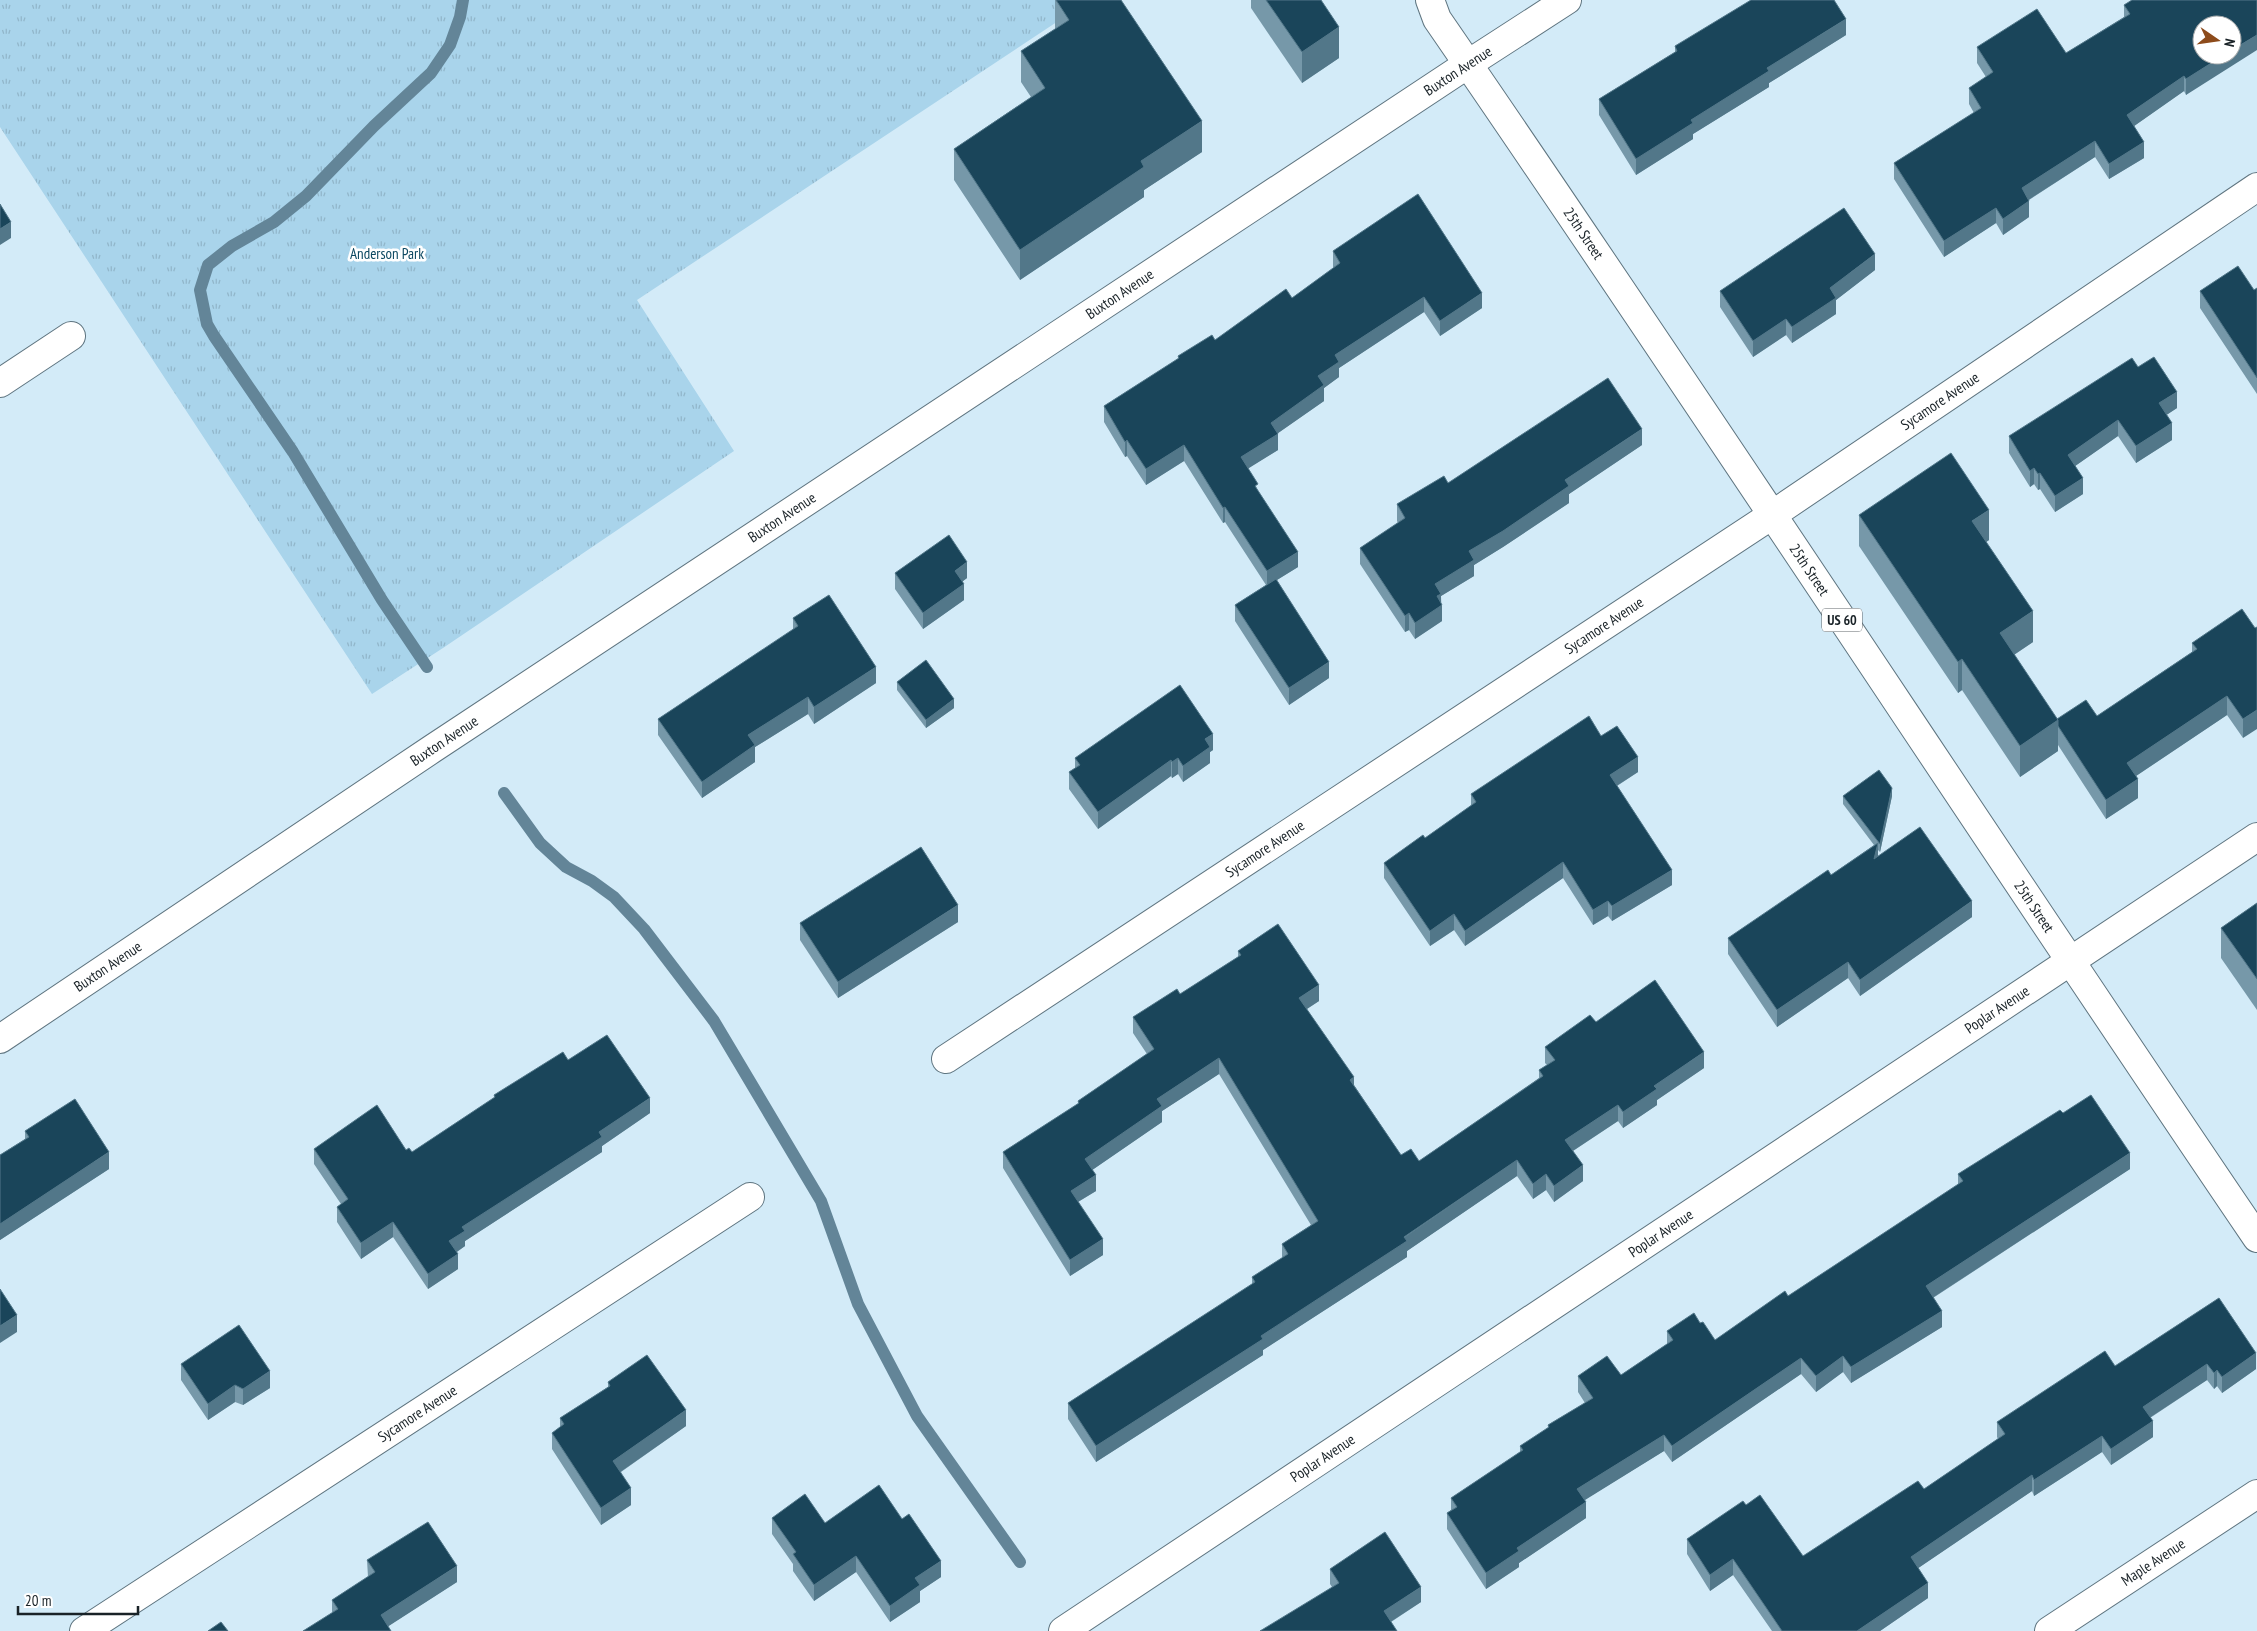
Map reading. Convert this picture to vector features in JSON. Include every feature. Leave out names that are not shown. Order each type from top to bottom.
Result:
[{"type":"street","name":"25th Street","points":[[1430,0],[1437,19],[1772,514],[2069,962],[2257,1238]]},
{"type":"street","name":"Buxton Avenue","points":[[0,1039],[449,738],[1567,0]]},
{"type":"street","name":"Sycamore Avenue","points":[[946,1058],[1772,514],[2257,188]]},
{"type":"street","points":[[0,383],[71,336]]},
{"type":"street","name":"Poplar Avenue","points":[[1063,1631],[2257,837]]},
{"type":"street","name":"Sycamore Avenue","points":[[84,1631],[750,1197]]},
{"type":"street","name":"Maple Avenue","points":[[2049,1631],[2257,1494]]},
{"type":"green space","name":"Anderson Park","points":[[0,0],[1090,0],[637,300],[734,451],[372,694],[0,127]]},
{"type":"building","points":[[1056,0],[1121,0],[1202,121],[1141,161],[1144,167],[1020,250],[954,149],[1045,88],[1021,51],[1069,20]]},
{"type":"building","points":[[1266,0],[1321,0],[1339,27],[1302,52]]},
{"type":"building","points":[[1751,0],[1834,0],[1846,19],[1767,68],[1769,71],[1691,120],[1693,123],[1636,159],[1599,99],[1677,51],[1675,46]]},
{"type":"building","points":[[2132,0],[2257,0],[2257,35],[2242,44],[2242,15],[2192,15],[2192,65],[2208,65],[2186,79],[2184,76],[2127,115],[2144,142],[2109,164],[2095,141],[2022,188],[2029,201],[2003,219],[1996,208],[1944,241],[1894,163],[1981,108],[1969,88],[1993,72],[1977,47],[2037,9],[2066,53],[2130,14],[2124,5]]},
{"type":"building","points":[[1418,194],[1482,293],[1440,321],[1424,297],[1335,355],[1339,362],[1318,376],[1324,385],[1271,423],[1278,434],[1241,457],[1258,484],[1255,486],[1298,552],[1267,571],[1225,507],[1223,508],[1184,445],[1146,469],[1127,440],[1125,442],[1104,406],[1212,335],[1215,340],[1286,289],[1292,298],[1340,263],[1333,251]]},
{"type":"building","points":[[0,204],[11,222],[0,229]]},
{"type":"building","points":[[1844,208],[1875,254],[1830,288],[1836,298],[1792,327],[1786,319],[1753,341],[1720,291]]},
{"type":"building","points":[[2238,266],[2254,290],[2257,288],[2257,378],[2200,291]]},
{"type":"building","points":[[2154,357],[2177,392],[2159,403],[2172,423],[2136,446],[2118,420],[2068,455],[2083,478],[2055,496],[2040,473],[2038,474],[2034,468],[2030,471],[2009,436],[2132,358],[2138,367]]},
{"type":"building","points":[[1608,378],[1642,429],[1565,480],[1569,486],[1503,531],[1469,551],[1474,560],[1435,584],[1441,594],[1437,596],[1442,605],[1415,623],[1409,613],[1405,616],[1360,548],[1405,518],[1397,504],[1444,476],[1448,483]]},
{"type":"building","points":[[1951,453],[1989,510],[1972,521],[2033,611],[2000,633],[2058,720],[2020,746],[1962,659],[1958,662],[1859,515]]},
{"type":"building","points":[[949,535],[967,562],[955,571],[964,584],[923,613],[895,573]]},
{"type":"building","points":[[1276,579],[1329,662],[1289,688],[1235,605]]},
{"type":"building","points":[[829,595],[876,667],[814,707],[808,697],[748,735],[755,745],[702,782],[658,719],[798,626],[793,618]]},
{"type":"building","points":[[2242,609],[2255,628],[2257,627],[2257,710],[2243,719],[2227,696],[2127,763],[2138,779],[2106,800],[2058,726],[2057,719],[2086,700],[2097,716],[2197,649],[2192,643]]},
{"type":"building","points":[[926,660],[954,699],[926,720],[897,682]]},
{"type":"building","points":[[1180,685],[1213,734],[1205,739],[1210,747],[1183,766],[1178,758],[1172,762],[1171,760],[1098,812],[1069,772],[1080,765],[1075,758]]},
{"type":"building","points":[[1589,716],[1601,736],[1617,726],[1638,757],[1610,775],[1672,870],[1612,906],[1608,901],[1593,910],[1563,862],[1465,931],[1454,914],[1430,931],[1384,863],[1423,835],[1425,838],[1476,802],[1471,794]]},
{"type":"building","points":[[1879,770],[1892,788],[1880,844],[1843,796]]},
{"type":"building","points":[[1920,827],[1972,901],[1860,980],[1848,962],[1777,1010],[1728,938],[1828,870],[1831,875],[1878,843],[1874,859]]},
{"type":"building","points":[[921,847],[958,905],[838,982],[800,923]]},
{"type":"building","points":[[2257,903],[2257,979],[2221,928]]},
{"type":"building","points":[[1278,924],[1319,985],[1299,998],[1354,1077],[1350,1080],[1401,1155],[1411,1149],[1419,1161],[1543,1076],[1539,1070],[1555,1060],[1545,1047],[1590,1015],[1596,1022],[1655,980],[1704,1052],[1654,1086],[1657,1089],[1623,1112],[1618,1105],[1565,1140],[1583,1165],[1554,1186],[1546,1174],[1533,1184],[1517,1160],[1404,1237],[1407,1241],[1261,1336],[1263,1339],[1096,1446],[1068,1403],[1255,1282],[1252,1277],[1288,1254],[1282,1244],[1318,1221],[1219,1058],[1157,1099],[1162,1106],[1085,1159],[1096,1175],[1071,1191],[1103,1239],[1070,1260],[1003,1152],[1079,1103],[1078,1101],[1154,1049],[1133,1017],[1177,989],[1180,994],[1241,955],[1238,951]]},
{"type":"building","points":[[607,1035],[650,1098],[599,1132],[602,1137],[462,1227],[465,1231],[449,1241],[458,1254],[428,1274],[393,1222],[361,1243],[337,1207],[348,1199],[314,1149],[377,1105],[406,1150],[409,1148],[412,1152],[495,1097],[494,1095],[563,1052],[568,1060]]},
{"type":"building","points":[[2091,1095],[2130,1153],[1926,1286],[1942,1311],[1851,1367],[1843,1356],[1816,1376],[1801,1358],[1672,1446],[1664,1435],[1577,1489],[1586,1502],[1517,1548],[1519,1551],[1486,1573],[1447,1513],[1457,1507],[1451,1498],[1523,1450],[1520,1446],[1549,1427],[1548,1425],[1593,1398],[1578,1376],[1607,1356],[1621,1375],[1673,1340],[1667,1331],[1694,1313],[1700,1323],[1703,1322],[1715,1340],[1785,1291],[1788,1296],[1963,1181],[1958,1174],[2060,1110],[2063,1113]]},
{"type":"building","points":[[75,1099],[109,1152],[0,1224],[0,1155],[29,1137],[25,1131]]},
{"type":"building","points":[[0,1289],[17,1315],[0,1326]]},
{"type":"building","points":[[2219,1298],[2256,1353],[2222,1377],[2217,1370],[2214,1373],[2207,1364],[2143,1407],[2153,1421],[2111,1449],[2102,1436],[2034,1480],[2032,1475],[1911,1557],[1928,1583],[1857,1631],[1782,1631],[1733,1559],[1710,1575],[1687,1539],[1743,1501],[1746,1505],[1760,1495],[1803,1556],[1918,1481],[1924,1489],[2005,1434],[1997,1422],[2105,1351],[2115,1366]]},
{"type":"building","points":[[239,1325],[270,1371],[243,1389],[235,1385],[208,1404],[181,1364]]},
{"type":"building","points":[[647,1355],[686,1410],[613,1461],[631,1488],[601,1508],[552,1433],[564,1424],[560,1418],[610,1386],[608,1382]]},
{"type":"building","points":[[879,1485],[902,1519],[909,1514],[941,1561],[915,1578],[920,1585],[890,1606],[856,1556],[814,1585],[793,1554],[796,1552],[772,1518],[805,1494],[825,1523]]},
{"type":"building","points":[[428,1522],[457,1566],[381,1615],[391,1631],[303,1631],[338,1609],[332,1600],[375,1572],[367,1560]]},
{"type":"building","points":[[1385,1532],[1421,1587],[1384,1611],[1397,1631],[1260,1631],[1339,1583],[1330,1569]]},
{"type":"building","points":[[221,1622],[228,1631],[208,1631]]},
{"type":"waterway","points":[[427,667],[382,600],[293,452],[214,336],[207,324],[200,290],[208,265],[232,246],[274,222],[306,196],[374,126],[431,73],[450,45],[460,17],[463,0]]},
{"type":"waterway","points":[[504,793],[540,843],[566,867],[592,881],[614,897],[644,929],[714,1021],[821,1201],[858,1304],[917,1416],[1020,1562]]}]
